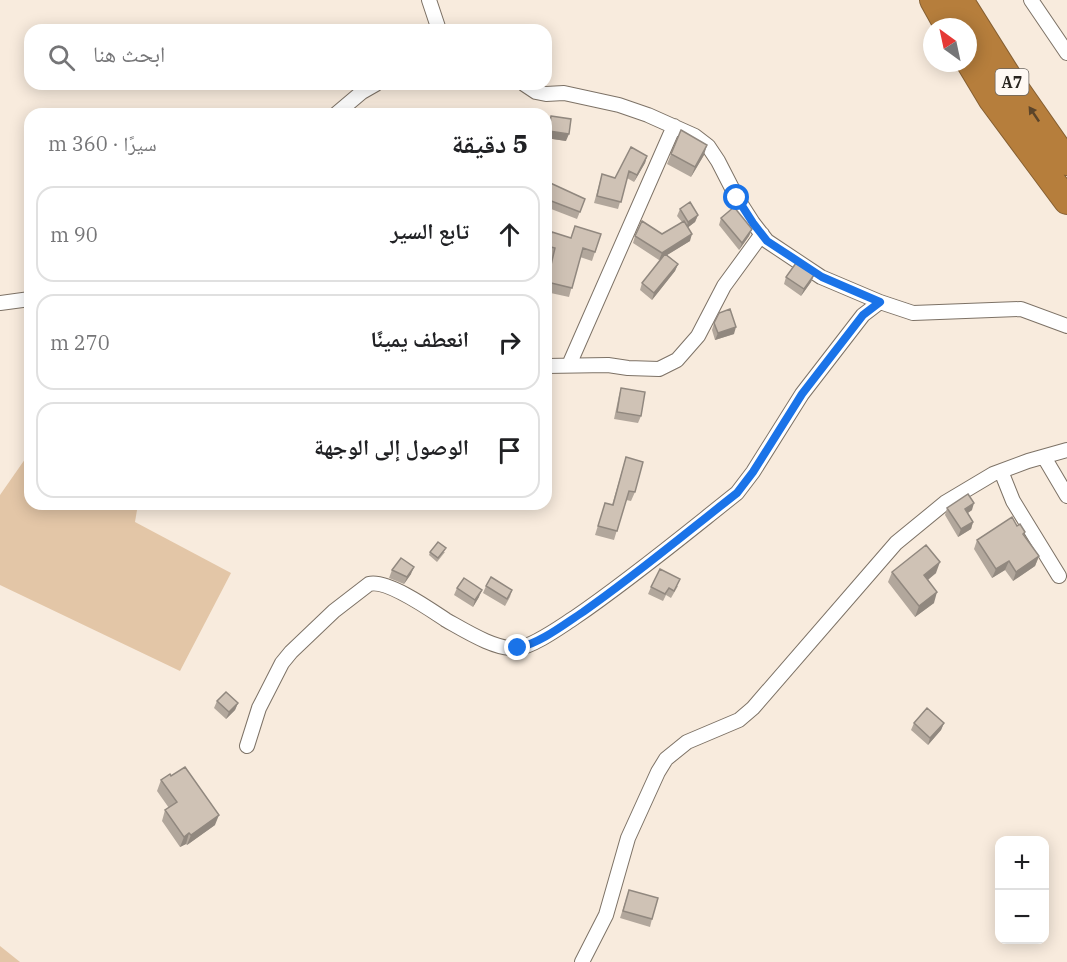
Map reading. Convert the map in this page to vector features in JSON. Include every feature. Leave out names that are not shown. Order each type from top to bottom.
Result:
[{"type":"highway","points":[[933,0],[943,18]]},
{"type":"highway","name":"A7","points":[[960,0],[1014,86],[1067,162]]},
{"type":"highway","name":"A7","points":[[975,72],[992,100],[1067,201]]},
{"type":"street","points":[[429,0],[437,24]]},
{"type":"street","points":[[1031,0],[1067,53]]},
{"type":"street","points":[[343,108],[366,90]]},
{"type":"street","points":[[533,90],[546,94],[564,93],[619,105],[695,136],[708,147],[718,161],[737,198],[767,241],[822,277],[880,302],[913,313],[1021,309],[1067,326]]},
{"type":"street","points":[[569,365],[674,126]]},
{"type":"street","points":[[552,366],[608,365],[659,369],[677,360],[698,336],[724,286],[762,234]]},
{"type":"street","points":[[0,303],[24,300]]},
{"type":"street","points":[[247,746],[259,708],[282,663],[339,607],[369,584],[374,582],[404,594],[468,633],[510,648],[527,645],[540,638],[612,592],[737,493],[753,472],[802,394],[863,315],[880,302]]},
{"type":"street","points":[[582,962],[606,915],[628,838],[666,759],[687,742],[739,720],[753,708],[896,543],[946,501],[1001,471],[1067,450]]},
{"type":"street","points":[[1044,457],[1067,496]]},
{"type":"street","points":[[1001,471],[1012,501],[1059,576]]},
{"type":"shaded area","points":[[24,461],[24,510],[137,510],[135,522],[231,573],[180,671],[0,585],[0,495]]},
{"type":"shaded area","points":[[0,946],[20,962],[0,962]]},
{"type":"building","points":[[552,116],[571,119],[569,134],[552,131]]},
{"type":"building","points":[[681,130],[707,145],[695,167],[671,154]]},
{"type":"building","points":[[631,147],[647,156],[637,175],[629,171],[621,202],[597,196],[602,174],[615,178]]},
{"type":"building","points":[[552,184],[585,199],[580,212],[552,201]]},
{"type":"building","points":[[690,202],[698,215],[688,222],[680,209]]},
{"type":"building","points":[[734,207],[752,229],[742,243],[721,218]]},
{"type":"building","points":[[642,221],[662,234],[684,221],[692,234],[662,253],[635,236]]},
{"type":"building","points":[[575,226],[601,234],[595,252],[583,248],[572,288],[552,283],[552,261],[555,248],[552,247],[552,232],[571,238]]},
{"type":"building","points":[[665,254],[678,264],[654,293],[642,283]]},
{"type":"building","points":[[796,263],[814,275],[804,289],[786,277]]},
{"type":"building","points":[[730,309],[736,327],[718,333],[714,323],[719,313]]},
{"type":"building","points":[[621,388],[645,392],[641,416],[617,412]]},
{"type":"building","points":[[626,457],[643,462],[635,492],[629,491],[617,531],[598,526],[605,503],[613,505]]},
{"type":"building","points":[[968,494],[974,503],[965,509],[973,522],[961,529],[947,508]]},
{"type":"building","points":[[1012,517],[1017,526],[1020,524],[1025,532],[1023,534],[1039,556],[1016,572],[1009,561],[996,569],[977,540]]},
{"type":"building","points":[[438,542],[446,548],[438,558],[430,552]]},
{"type":"building","points":[[926,545],[940,562],[924,575],[937,592],[919,606],[892,572]]},
{"type":"building","points":[[401,558],[414,567],[407,577],[392,570]]},
{"type":"building","points":[[660,569],[680,579],[674,591],[669,588],[665,594],[651,587]]},
{"type":"building","points":[[491,577],[512,590],[507,599],[486,586]]},
{"type":"building","points":[[464,578],[482,590],[475,600],[457,588]]},
{"type":"building","points":[[226,692],[238,703],[229,712],[217,701]]},
{"type":"building","points":[[927,708],[944,723],[930,738],[914,723]]},
{"type":"building","points":[[185,767],[219,815],[191,835],[189,833],[184,837],[165,810],[177,802],[161,780]]},
{"type":"building","points":[[629,890],[658,898],[652,919],[623,911]]},
{"type":"route","points":[[518,648],[560,627],[612,592],[737,493],[753,472],[802,394],[863,315],[880,302],[822,277],[767,241],[737,198]]}]
